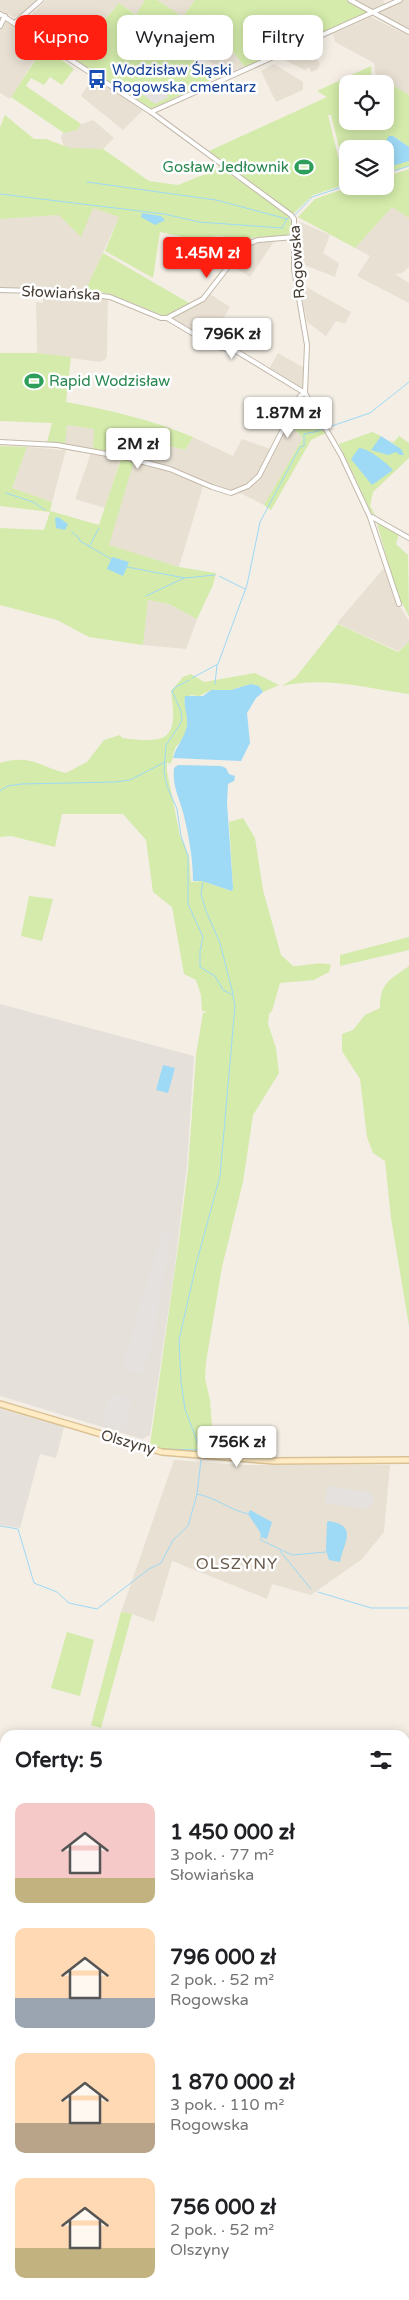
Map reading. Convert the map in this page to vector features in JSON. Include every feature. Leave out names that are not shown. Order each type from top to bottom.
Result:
[{"type":"street","points":[[24,15],[41,0]]},
{"type":"street","points":[[350,0],[409,32]]},
{"type":"street","points":[[151,112],[373,14],[400,0]]},
{"type":"street","name":"Rogowska","points":[[0,14],[15,21]]},
{"type":"street","points":[[0,26],[5,16]]},
{"type":"street","name":"Rogowska","points":[[0,442],[57,446],[124,457],[170,469],[212,487],[230,492],[248,486],[259,476],[300,396],[304,392],[307,345],[294,269],[294,219],[151,112],[73,60]]},
{"type":"street","points":[[167,318],[203,299],[238,254],[250,243],[258,240],[295,237]]},
{"type":"street","name":"Słowiańska","points":[[0,290],[78,292],[110,297],[161,318],[167,318]]},
{"type":"street","points":[[167,318],[214,346],[236,351],[304,392],[329,432],[370,516],[400,604]]},
{"type":"street","points":[[370,516],[409,537]]},
{"type":"street","name":"Olszyny","points":[[0,1404],[162,1452],[274,1461],[409,1460]]},
{"type":"shaded area","points":[[0,0],[38,0],[22,15],[15,15],[13,17],[0,10]]},
{"type":"shaded area","points":[[46,0],[145,0],[137,15],[119,3],[107,17],[107,15],[31,15]]},
{"type":"shaded area","points":[[157,0],[195,0],[184,15],[180,15]]},
{"type":"shaded area","points":[[354,0],[383,0],[387,8],[402,0],[409,0],[409,31]]},
{"type":"shaded area","points":[[371,17],[409,36],[409,95],[394,86],[394,75],[376,75],[374,63],[335,42],[333,34]]},
{"type":"shaded area","points":[[5,19],[15,26],[15,60],[34,60],[10,99],[0,93],[0,28]]},
{"type":"shaded area","points":[[233,52],[245,67],[229,74],[207,60],[233,60]]},
{"type":"shaded area","points":[[285,60],[318,60],[320,64],[317,70],[311,72],[309,67],[305,70]]},
{"type":"shaded area","points":[[274,64],[303,82],[303,90],[276,102],[261,71]]},
{"type":"shaded area","points":[[93,77],[143,110],[123,130],[81,96]]},
{"type":"shaded area","points":[[151,81],[169,97],[155,104],[139,92]]},
{"type":"shaded area","points":[[93,120],[114,138],[102,150],[65,149],[61,137],[65,130]]},
{"type":"shaded area","points":[[392,207],[409,218],[409,267],[402,273],[395,274],[409,283],[409,303],[357,276],[370,256],[355,248]]},
{"type":"shaded area","points":[[93,208],[119,217],[85,292],[108,299],[107,356],[105,360],[99,362],[37,353],[36,302],[43,303],[43,293],[67,292],[50,289],[0,289],[0,219],[59,215]]},
{"type":"shaded area","points":[[300,222],[330,235],[323,253],[339,263],[335,277],[297,262]]},
{"type":"shaded area","points":[[275,240],[250,277],[231,265],[252,244]]},
{"type":"shaded area","points":[[299,283],[351,312],[345,324],[336,321],[326,336],[307,322]]},
{"type":"shaded area","points":[[210,294],[230,307],[220,324],[237,332],[228,348],[215,344],[171,319]]},
{"type":"shaded area","points":[[278,353],[304,368],[302,389],[269,369]]},
{"type":"shaded area","points":[[288,423],[303,438],[264,505],[242,494],[204,483],[179,567],[108,545],[140,438],[185,450],[193,437],[233,456],[242,439],[270,449],[281,429]]},
{"type":"shaded area","points":[[67,425],[95,429],[93,452],[121,457],[105,508],[75,499],[91,453],[66,450],[52,502],[12,488],[27,447],[63,450]]},
{"type":"shaded area","points":[[384,568],[393,596],[409,621],[409,642],[398,651],[337,623]]},
{"type":"shaded area","points":[[148,600],[169,604],[197,619],[186,649],[143,645]]},
{"type":"shaded area","points":[[0,1004],[194,1056],[187,1165],[174,1273],[150,1435],[142,1439],[0,1396]]},
{"type":"shaded area","points":[[162,1231],[171,1233],[151,1351],[149,1351],[147,1362],[145,1362],[144,1374],[125,1369],[123,1365]]},
{"type":"shaded area","points":[[113,1394],[130,1399],[129,1402],[131,1402],[124,1430],[114,1427],[115,1423],[111,1423],[110,1426],[104,1424],[105,1421],[102,1420],[109,1396],[112,1397]]},
{"type":"shaded area","points":[[0,1409],[64,1427],[56,1458],[40,1454],[20,1528],[0,1525]]},
{"type":"shaded area","points":[[174,1460],[243,1465],[390,1465],[384,1532],[362,1559],[311,1595],[272,1584],[267,1599],[172,1561],[154,1622],[121,1612]]},
{"type":"shaded area","points":[[327,1486],[369,1492],[373,1495],[373,1501],[371,1506],[366,1509],[325,1503]]},
{"type":"green space","points":[[145,0],[157,0],[180,15],[136,15]]},
{"type":"green space","points":[[195,0],[346,0],[369,13],[323,33],[323,15],[243,15],[243,60],[261,60],[245,67],[233,52],[233,15],[184,15]]},
{"type":"green space","points":[[119,3],[136,15],[117,15],[117,60],[197,60],[220,76],[151,109],[76,60],[107,60],[107,17]]},
{"type":"green space","points":[[35,60],[62,60],[74,69],[62,85],[50,77],[44,85],[31,78],[26,86],[81,124],[77,130],[64,133],[11,97]]},
{"type":"green space","points":[[371,66],[372,75],[352,75]]},
{"type":"green space","points":[[339,81],[339,130],[394,130],[394,86],[409,95],[409,147],[393,136],[393,140],[339,140],[339,147],[331,115],[328,115],[339,160],[339,187],[313,195],[293,214],[209,151],[327,97],[317,91]]},
{"type":"green space","points":[[5,115],[34,139],[46,139],[70,148],[103,149],[149,181],[178,185],[218,169],[218,166],[288,215],[292,225],[291,232],[287,235],[239,239],[219,236],[192,239],[160,232],[153,278],[105,251],[119,217],[93,208],[81,237],[59,215],[0,219],[0,127]]},
{"type":"green space","points":[[409,161],[409,166],[394,170],[394,165]]},
{"type":"green space","points":[[409,169],[409,218],[392,207],[355,248],[298,217],[315,199],[339,191],[339,195],[394,195],[394,174]]},
{"type":"green space","points":[[103,253],[189,303],[167,315],[162,315],[110,294],[86,289]]},
{"type":"green space","points":[[0,353],[37,353],[71,357],[66,402],[131,416],[193,437],[185,450],[140,438],[134,458],[93,449],[94,429],[67,425],[65,444],[47,442],[52,423],[0,421]]},
{"type":"green space","points":[[304,395],[326,433],[311,440],[271,510],[264,505],[303,438],[288,423]]},
{"type":"green space","points":[[372,432],[381,436],[372,450],[387,453],[397,451],[400,449],[389,440],[394,442],[399,436],[409,443],[409,458],[373,492],[370,506],[376,516],[371,512],[339,444]]},
{"type":"green space","points":[[0,446],[27,447],[12,488],[52,502],[50,511],[99,525],[121,459],[134,461],[109,545],[179,567],[216,573],[213,585],[197,619],[169,604],[148,600],[143,645],[89,637],[57,620],[0,605],[0,528],[44,530],[50,512],[0,506]]},
{"type":"green space","points":[[377,523],[399,534],[396,544],[408,555],[409,616],[396,592]]},
{"type":"green space","points":[[338,624],[398,652],[409,642],[409,694],[330,683],[298,683],[282,686],[296,677]]},
{"type":"green space","points":[[255,673],[279,685],[263,692],[259,686],[251,684],[231,690],[211,690],[199,696],[191,695],[184,701],[187,716],[185,736],[176,748],[170,764],[167,762],[167,771],[180,836],[189,856],[191,882],[202,881],[232,891],[229,822],[243,818],[255,838],[263,890],[281,955],[293,966],[331,965],[329,972],[314,980],[280,983],[272,1011],[269,1014],[268,1024],[276,1048],[279,1073],[253,1115],[243,1182],[222,1267],[206,1362],[205,1378],[210,1400],[214,1453],[166,1449],[150,1445],[188,1169],[196,1055],[203,1013],[208,1012],[202,1011],[201,995],[196,980],[184,974],[172,907],[153,892],[146,840],[123,814],[62,814],[55,847],[11,836],[0,837],[0,763],[27,760],[66,773],[87,762],[104,740],[120,735],[122,738],[150,740],[160,739],[167,735],[173,720],[171,691],[183,677],[191,674],[204,682]]},
{"type":"green space","points":[[29,896],[53,899],[42,941],[21,936]]},
{"type":"green space","points":[[409,937],[409,950],[340,966],[340,955]]},
{"type":"green space","points":[[409,966],[409,1326],[391,1218],[385,1161],[373,1153],[367,1137],[360,1079],[342,1051],[342,1034],[353,1030],[365,1015],[380,1008],[380,999],[384,987],[391,979]]},
{"type":"green space","points":[[121,1612],[132,1614],[101,1728],[91,1725]]},
{"type":"green space","points":[[67,1632],[94,1640],[80,1696],[51,1688]]},
{"type":"water","points":[[389,136],[393,136],[409,147],[409,161],[394,165],[394,140],[386,140]]},
{"type":"water","points":[[142,213],[161,216],[165,220],[155,225],[141,217]]},
{"type":"water","points":[[381,436],[401,449],[404,455],[396,452],[388,455],[371,450]]},
{"type":"water","points":[[359,448],[372,453],[393,470],[372,485],[351,459]]},
{"type":"water","points":[[58,517],[68,524],[65,530],[56,528],[55,518]]},
{"type":"water","points":[[112,557],[129,562],[123,576],[107,569]]},
{"type":"water","points":[[251,684],[259,686],[263,692],[256,698],[247,713],[250,743],[241,761],[173,758],[187,725],[185,696],[203,696],[211,690],[231,690]]},
{"type":"water","points":[[178,765],[221,766],[226,768],[229,774],[235,776],[234,781],[228,784],[227,803],[232,891],[202,881],[193,881],[189,840],[174,781],[174,768]]},
{"type":"water","points":[[163,1065],[175,1068],[168,1093],[156,1090]]},
{"type":"water","points":[[250,1510],[272,1522],[267,1539],[261,1537],[260,1532],[248,1514]]},
{"type":"water","points":[[327,1522],[338,1523],[346,1531],[346,1542],[340,1562],[329,1560],[326,1550]]},
{"type":"waterway","points":[[394,171],[409,166]]},
{"type":"waterway","points":[[87,182],[216,200],[287,219],[296,214],[312,197],[339,188]]},
{"type":"waterway","points":[[0,194],[164,214],[199,222],[282,228],[287,219]]},
{"type":"waterway","points":[[192,678],[218,664],[247,585],[260,522],[300,447],[304,446],[304,434],[370,413],[409,382]]},
{"type":"waterway","points":[[6,493],[33,502],[45,510]]},
{"type":"waterway","points":[[89,547],[99,528]]},
{"type":"waterway","points":[[72,532],[80,541],[111,559]]},
{"type":"waterway","points":[[127,567],[185,578],[215,575]]},
{"type":"waterway","points":[[219,576],[245,589]]},
{"type":"waterway","points":[[146,596],[184,578]]},
{"type":"waterway","points":[[215,684],[217,665]]},
{"type":"waterway","points":[[189,680],[172,691],[181,711],[182,719],[166,745],[164,772],[167,786],[177,809],[181,836],[188,856],[188,904],[203,937],[200,951],[200,967],[215,976],[223,990],[233,995],[235,1006],[220,1176],[197,1261],[179,1340],[181,1382],[185,1409],[201,1452]]},
{"type":"waterway","points":[[0,791],[8,786],[21,784],[130,780],[165,762]]},
{"type":"waterway","points":[[203,882],[201,894],[220,943],[233,994]]},
{"type":"waterway","points":[[137,1441],[158,1448]]},
{"type":"waterway","points":[[165,1449],[199,1450]]},
{"type":"waterway","points":[[0,1526],[18,1529],[34,1583],[57,1592],[69,1603],[97,1609],[149,1569],[161,1563],[173,1540],[188,1526],[197,1494],[201,1460]]},
{"type":"waterway","points":[[197,1494],[248,1514]]},
{"type":"waterway","points":[[261,1537],[261,1540],[292,1555],[326,1552]]},
{"type":"waterway","points":[[280,1551],[311,1589]]},
{"type":"waterway","points":[[318,1592],[371,1608],[409,1608]]},
{"type":"place","name":"Wodzisław Śląski Rogowska cmentarz","points":[[97,79]]},
{"type":"place","name":"Gosław Jedłownik","points":[[304,167]]},
{"type":"place","name":"Rapid Wodzisław","points":[[34,381]]},
{"type":"district","name":"OLSZYNY","points":[[237,1563]]}]
